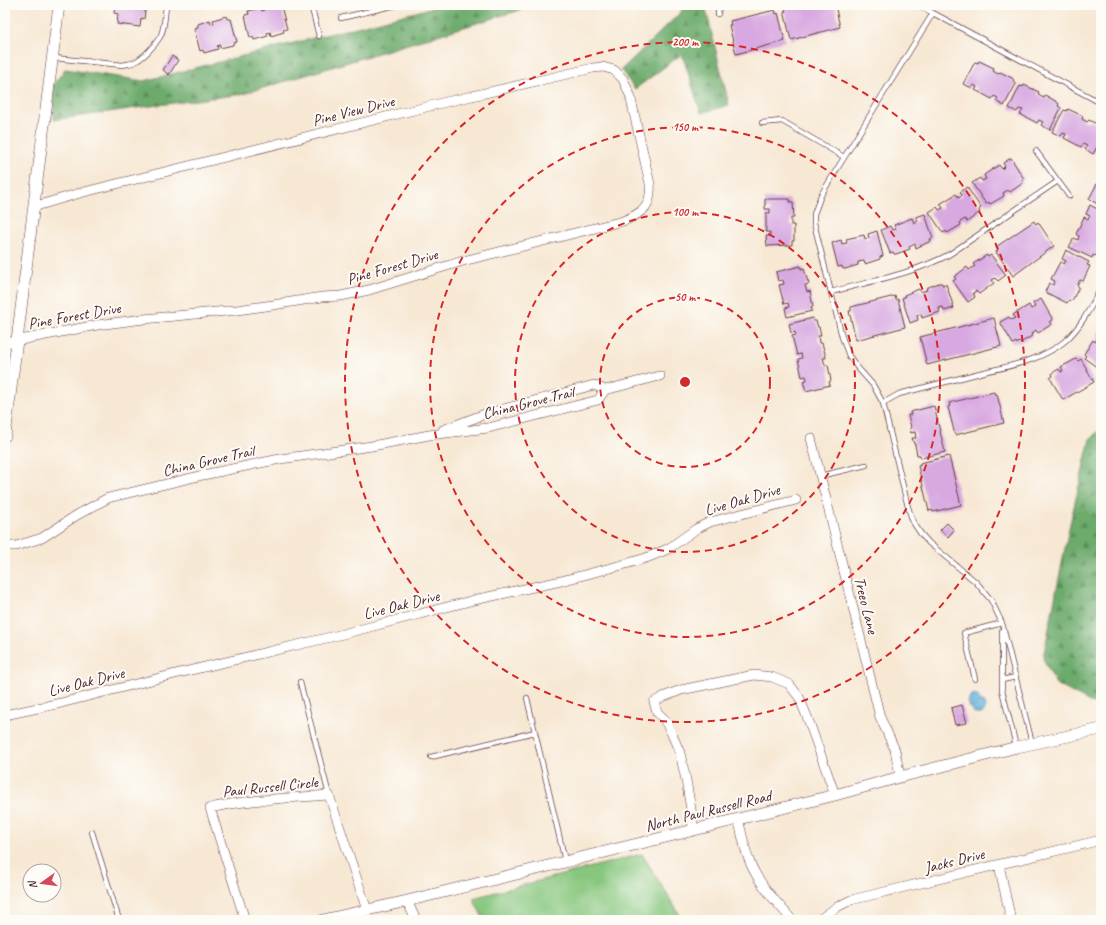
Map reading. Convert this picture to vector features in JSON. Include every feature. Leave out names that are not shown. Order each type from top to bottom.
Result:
[{"type":"street","points":[[5,436],[59,5]]},
{"type":"street","name":"Pine View Drive","points":[[33,207],[80,193],[362,123],[593,68],[603,67],[614,70],[623,79],[630,95],[639,134]]},
{"type":"street","name":"Pine Forest Drive","points":[[5,343],[96,325],[244,309],[322,297],[341,296],[369,290],[463,260],[623,221],[636,216],[646,208],[649,203],[651,191],[650,184],[639,134]]},
{"type":"street","name":"China Grove Trail","points":[[429,436],[485,414],[594,385],[605,390],[660,376]]},
{"type":"street","name":"China Grove Trail","points":[[5,546],[16,546],[42,538],[77,515],[108,498],[204,475],[280,459],[488,428],[598,400],[605,390]]},
{"type":"street","name":"Treeo Lane","points":[[811,438],[880,717],[895,750],[900,777]]},
{"type":"street","name":"Live Oak Drive","points":[[5,716],[179,672],[335,636],[474,600],[622,565],[668,549],[696,529],[710,522],[796,500]]},
{"type":"street","points":[[693,830],[680,753],[664,719],[657,712],[654,702],[681,690],[697,686],[754,675],[772,676],[789,684],[799,697],[835,795]]},
{"type":"street","name":"North Paul Russell Road","points":[[323,920],[407,901],[835,795],[1032,743],[1101,729]]},
{"type":"street","name":"Paul Russell Circle","points":[[245,920],[210,808],[261,800],[329,795],[367,910]]},
{"type":"street","points":[[738,819],[749,861],[756,876],[792,920]]},
{"type":"street","name":"Jacks Drive","points":[[819,920],[837,907],[851,900],[1101,840]]},
{"type":"street","points":[[999,865],[1011,920]]},
{"type":"street","points":[[407,901],[416,920]]},
{"type":"lane","points":[[52,58],[123,65],[133,63],[141,58],[152,47],[160,36],[164,25],[166,5]]},
{"type":"lane","points":[[311,5],[319,36]]},
{"type":"lane","points":[[341,18],[396,5]]},
{"type":"lane","points":[[718,14],[719,5]]},
{"type":"lane","points":[[918,5],[1101,103]]},
{"type":"lane","points":[[933,13],[821,195],[814,214],[814,222],[842,337],[849,356],[873,385],[883,403],[908,507],[914,522],[929,544],[976,582],[991,600],[1002,624],[1032,743]]},
{"type":"lane","points":[[762,123],[782,120],[844,157]]},
{"type":"lane","points":[[1036,151],[1069,196]]},
{"type":"lane","points":[[831,292],[913,270],[938,261],[1058,181]]},
{"type":"lane","points":[[883,403],[899,394],[1029,361],[1054,349],[1066,341],[1077,328],[1089,312],[1101,288]]},
{"type":"lane","points":[[820,476],[866,465]]},
{"type":"lane","points":[[975,679],[964,633],[1002,624]]},
{"type":"lane","points":[[1002,624],[1002,690],[1017,747]]},
{"type":"lane","points":[[1002,680],[1016,677]]},
{"type":"lane","points":[[300,682],[329,795]]},
{"type":"lane","points":[[527,698],[565,861]]},
{"type":"lane","points":[[431,757],[535,732]]},
{"type":"lane","points":[[92,832],[119,920]]},
{"type":"green space","points":[[443,5],[537,5],[243,94],[54,120],[53,85],[65,69],[144,81]]},
{"type":"green space","points":[[679,5],[705,5],[729,105],[701,113],[682,54],[635,89],[621,70],[682,11]]},
{"type":"green space","points":[[1101,428],[1101,708],[1056,684],[1043,658],[1069,528],[1090,439]]},
{"type":"green space","points":[[642,854],[683,920],[484,920],[473,898]]},
{"type":"water","points":[[975,694],[985,705],[984,712],[981,714],[974,713],[968,702],[970,696]]},
{"type":"building","points":[[115,5],[146,5],[144,19],[141,18],[140,27],[117,24],[118,14],[114,13]]},
{"type":"building","points":[[277,5],[278,7],[281,6],[287,29],[283,30],[284,32],[271,36],[270,32],[267,33],[268,36],[254,40],[253,37],[250,38],[245,15],[249,14],[248,11],[261,8],[262,11],[264,10],[264,7]]},
{"type":"building","points":[[795,5],[835,5],[840,27],[791,40],[784,11],[786,11],[785,7]]},
{"type":"building","points":[[775,10],[776,14],[778,13],[785,41],[736,54],[729,25],[731,25],[730,21]]},
{"type":"building","points":[[226,16],[227,19],[231,19],[237,42],[233,43],[233,45],[220,48],[220,45],[217,46],[218,49],[204,53],[203,50],[200,51],[194,28],[198,27],[198,24],[210,20],[211,24],[214,23],[213,20]]},
{"type":"building","points":[[172,56],[178,60],[169,75],[163,70]]},
{"type":"building","points":[[979,61],[994,68],[993,71],[998,74],[1000,72],[1014,80],[1013,82],[1016,84],[1004,106],[996,101],[998,98],[994,96],[992,99],[975,90],[977,87],[974,85],[972,88],[963,84],[975,62],[978,63]]},
{"type":"building","points":[[1024,85],[1039,92],[1038,95],[1044,98],[1045,95],[1059,104],[1058,106],[1061,108],[1050,130],[1041,125],[1043,122],[1039,120],[1037,123],[1020,114],[1023,110],[1019,109],[1017,112],[1009,108],[1020,86],[1023,87]]},
{"type":"building","points":[[1068,109],[1083,116],[1082,119],[1087,122],[1089,120],[1101,126],[1101,140],[1093,154],[1085,149],[1087,146],[1083,144],[1081,147],[1064,138],[1066,134],[1063,133],[1061,136],[1052,132],[1064,110],[1067,111]]},
{"type":"building","points":[[1011,158],[1024,179],[1022,181],[1023,183],[1010,192],[1008,190],[1003,193],[1004,196],[992,203],[990,204],[989,202],[986,204],[972,183],[980,178],[982,181],[986,179],[984,175],[999,165],[1002,169],[1005,166],[1003,163]]},
{"type":"building","points":[[1101,176],[1101,206],[1089,199]]},
{"type":"building","points":[[967,187],[981,208],[979,210],[980,212],[967,222],[965,219],[960,222],[961,225],[947,233],[946,231],[943,233],[929,212],[937,207],[939,210],[943,208],[940,204],[956,194],[959,198],[962,195],[960,192]]},
{"type":"building","points":[[765,199],[790,199],[790,202],[793,202],[794,218],[791,218],[791,225],[794,225],[794,241],[792,241],[792,245],[767,246],[766,236],[770,236],[770,232],[766,232],[766,213],[770,213],[770,209],[765,209]]},
{"type":"building","points":[[1090,205],[1101,211],[1101,246],[1097,254],[1095,256],[1093,255],[1092,258],[1069,247],[1074,238],[1078,240],[1079,236],[1076,234],[1084,217],[1088,219],[1090,216],[1086,214]]},
{"type":"building","points":[[925,214],[933,238],[930,239],[931,241],[916,248],[915,244],[909,247],[910,249],[896,254],[893,252],[890,253],[881,230],[890,226],[892,230],[896,229],[894,225],[912,218],[914,223],[918,221],[916,217]]},
{"type":"building","points":[[1034,221],[1036,224],[1038,222],[1054,246],[1013,276],[996,252],[998,250],[996,247]]},
{"type":"building","points":[[877,231],[883,256],[880,257],[880,259],[865,264],[864,261],[858,262],[858,265],[845,269],[842,268],[842,266],[838,267],[832,243],[841,240],[842,244],[847,243],[846,239],[864,235],[865,239],[869,238],[868,234]]},
{"type":"building","points":[[1066,250],[1089,262],[1087,265],[1090,266],[1083,281],[1080,280],[1077,285],[1079,287],[1073,299],[1071,301],[1069,300],[1067,303],[1045,292],[1049,283],[1053,285],[1055,281],[1051,279],[1060,262],[1064,264],[1066,261],[1062,259]]},
{"type":"building","points":[[987,255],[988,257],[991,255],[1006,275],[998,281],[995,278],[992,280],[994,283],[979,294],[976,291],[973,293],[975,297],[968,302],[953,281],[956,279],[954,277],[967,267],[969,270],[975,266],[973,264]]},
{"type":"building","points":[[801,266],[801,269],[804,268],[809,284],[805,285],[807,292],[810,291],[813,307],[811,308],[812,311],[787,317],[785,308],[789,307],[788,303],[784,304],[779,285],[784,284],[783,280],[778,281],[776,272]]},
{"type":"building","points":[[942,283],[942,285],[946,284],[954,308],[944,311],[943,307],[939,308],[940,312],[922,318],[921,314],[917,315],[918,320],[910,323],[902,298],[905,297],[904,295],[919,289],[921,292],[927,290],[926,288]]},
{"type":"building","points":[[895,296],[896,300],[898,299],[905,327],[856,340],[849,311],[851,311],[851,307]]},
{"type":"building","points":[[1041,299],[1053,320],[1050,322],[1052,324],[1038,333],[1036,330],[1031,334],[1032,336],[1020,343],[1019,342],[1017,344],[1016,342],[1013,344],[1000,322],[1009,317],[1011,320],[1015,318],[1013,315],[1029,305],[1031,309],[1035,307],[1033,303]]},
{"type":"building","points":[[813,318],[819,327],[821,336],[818,336],[819,343],[822,343],[826,358],[823,358],[825,365],[828,365],[831,381],[829,382],[830,385],[806,391],[803,381],[807,380],[806,376],[802,377],[798,359],[802,358],[801,354],[797,355],[792,336],[796,335],[795,332],[791,333],[789,324]]},
{"type":"building","points":[[994,318],[1001,346],[927,365],[920,337]]},
{"type":"building","points":[[1101,329],[1101,370],[1084,358],[1086,356],[1084,354],[1093,340],[1095,342],[1099,337],[1097,335]]},
{"type":"building","points":[[1076,359],[1078,361],[1081,359],[1094,382],[1063,400],[1050,378],[1053,376],[1052,373],[1059,369],[1061,372],[1063,371],[1061,367]]},
{"type":"building","points":[[994,392],[995,395],[997,394],[1004,423],[955,435],[948,407],[950,406],[949,403]]},
{"type":"building","points":[[934,406],[945,452],[921,458],[920,455],[917,455],[912,438],[916,438],[915,432],[911,433],[908,415],[911,415],[910,412]]},
{"type":"building","points":[[949,456],[961,505],[933,512],[932,510],[929,511],[918,466],[921,465],[920,463]]},
{"type":"building","points":[[947,523],[954,530],[948,537],[940,530]]},
{"type":"building","points":[[962,705],[967,723],[955,725],[951,708]]}]
